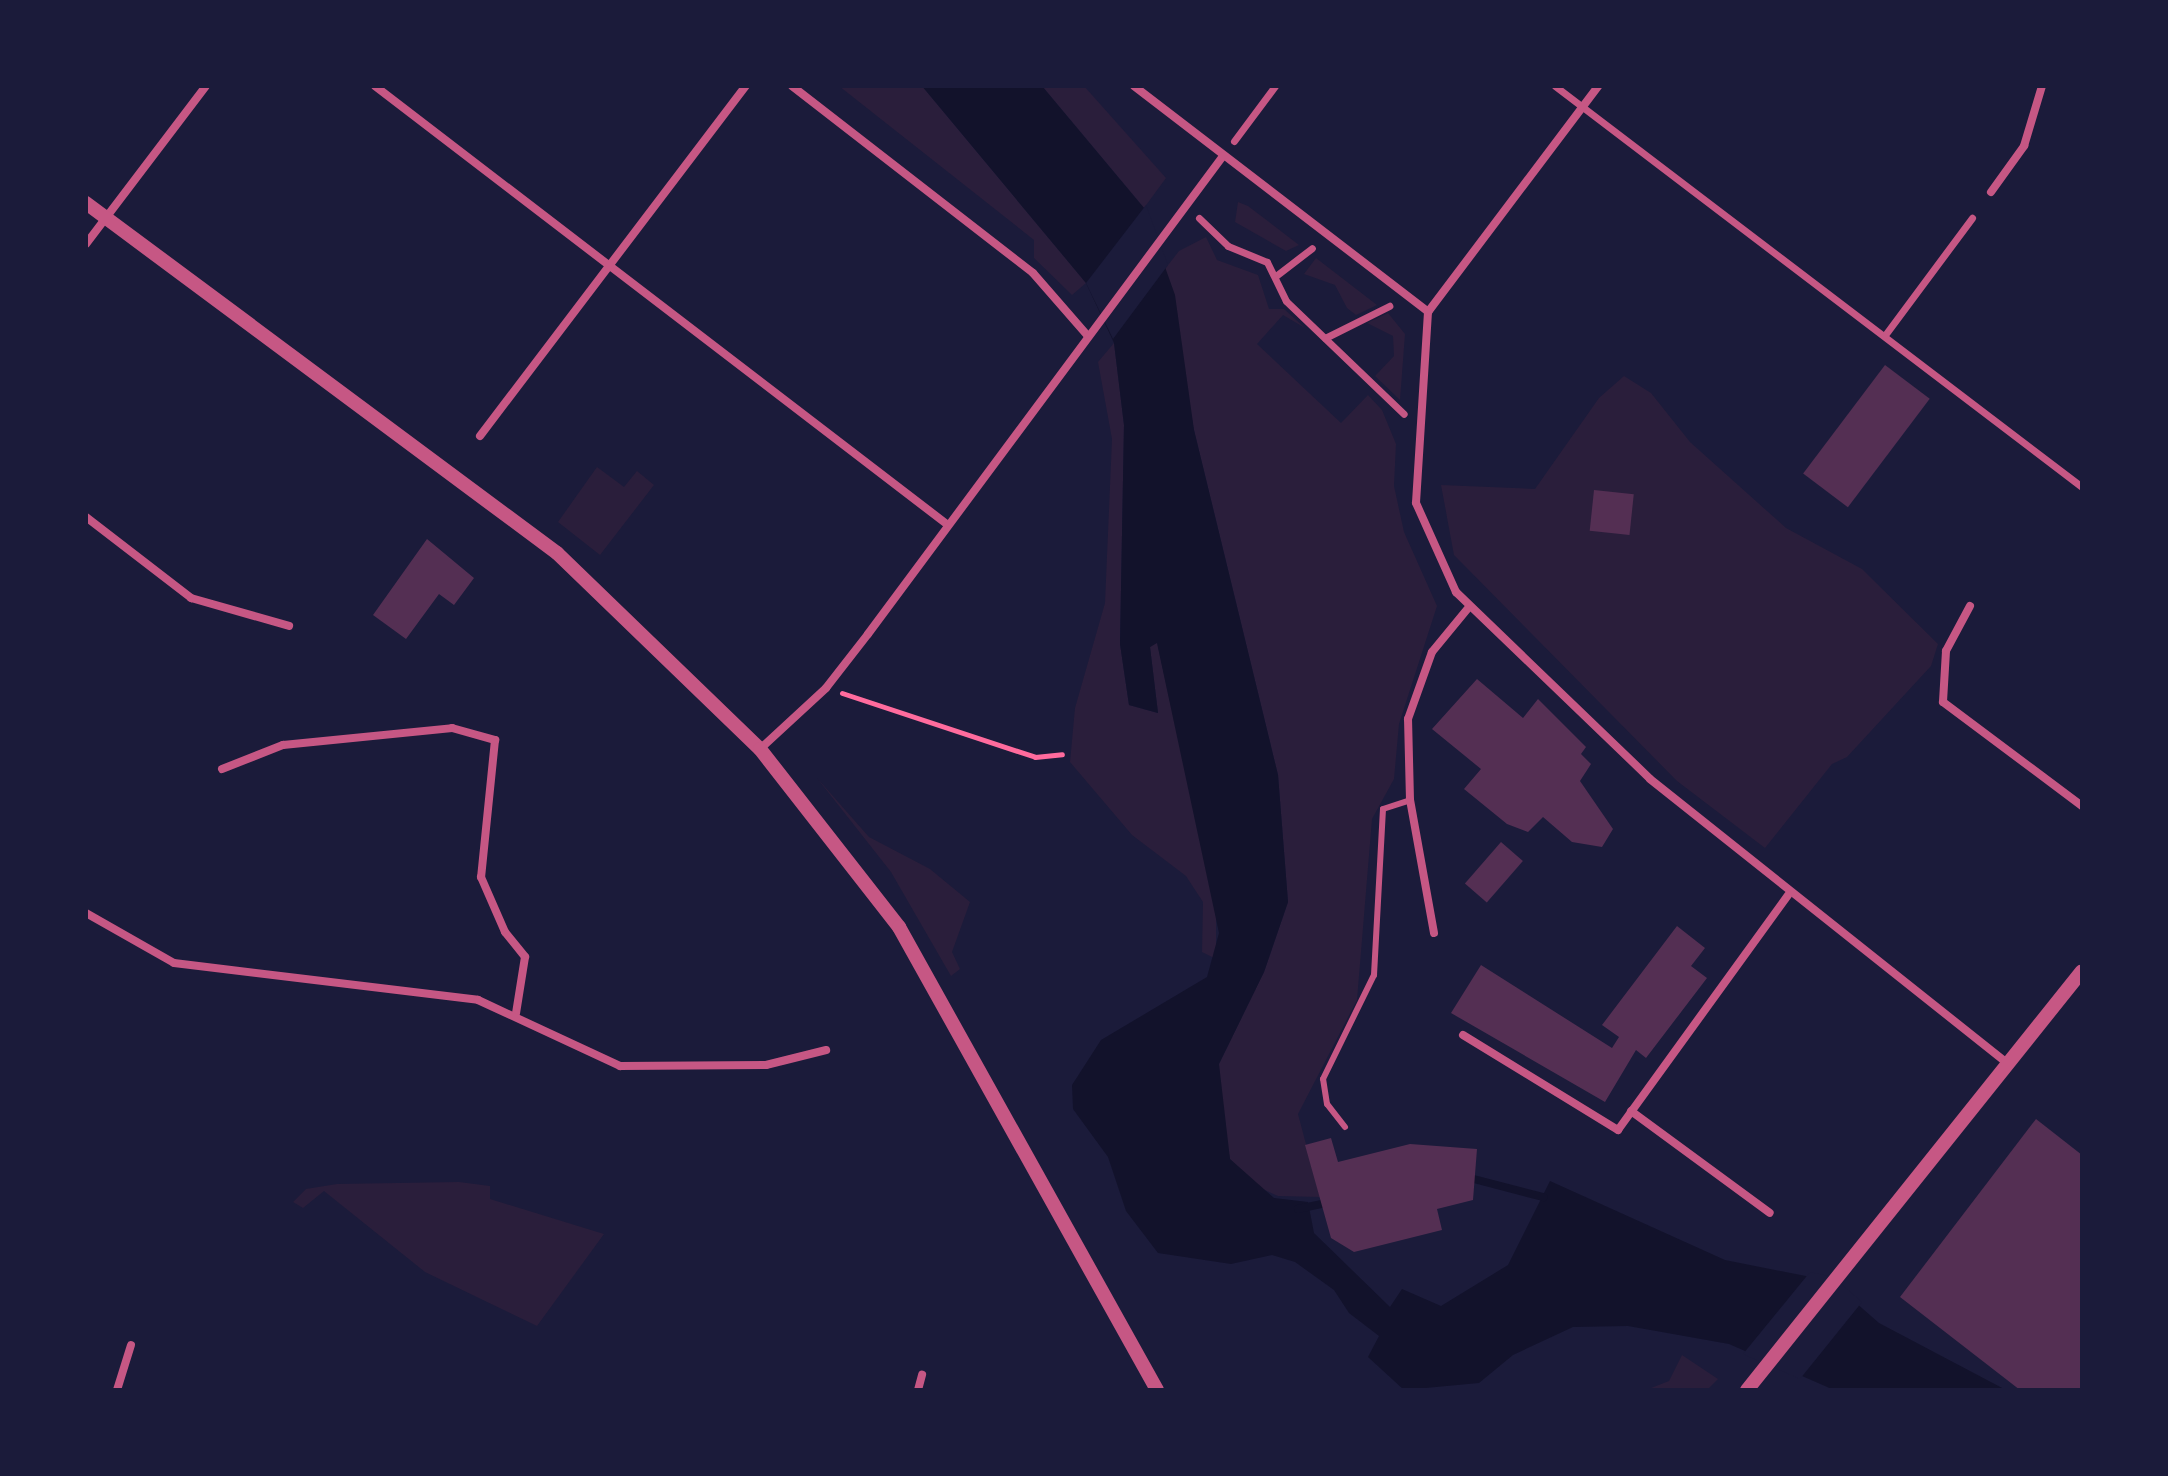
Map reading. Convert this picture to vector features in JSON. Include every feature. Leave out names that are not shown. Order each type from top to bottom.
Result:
[{"type":"street","points":[[86,244],[206,86]]},
{"type":"street","points":[[375,86],[948,525]]},
{"type":"street","points":[[480,436],[746,86]]},
{"type":"street","points":[[792,86],[1033,273],[1088,336]]},
{"type":"street","points":[[1134,86],[1428,312]]},
{"type":"street","points":[[1234,141],[1275,86]]},
{"type":"street","points":[[1555,86],[2082,487]]},
{"type":"street","points":[[1598,86],[1428,312],[1416,503],[1441,571],[1469,607],[1650,779],[1788,895],[2008,1064]]},
{"type":"street","points":[[1991,192],[2024,146],[2042,86]]},
{"type":"street","points":[[760,749],[826,688],[1223,156]]},
{"type":"street","points":[[86,203],[557,553],[661,645],[760,749],[899,927],[1157,1390]]},
{"type":"street","points":[[1199,218],[1228,246],[1258,255],[1277,275],[1286,301],[1404,414]]},
{"type":"street","points":[[1885,335],[1972,218]]},
{"type":"street","points":[[1277,275],[1312,248]]},
{"type":"street","points":[[1325,338],[1389,306]]},
{"type":"street","points":[[86,517],[191,598],[289,626]]},
{"type":"street","points":[[1970,606],[1946,651],[1943,702],[2082,806]]},
{"type":"street","points":[[1434,933],[1410,800],[1408,719],[1432,652],[1469,607]]},
{"type":"street","points":[[222,769],[283,745],[452,728],[495,740],[482,817],[481,877],[505,932],[525,957],[516,1013]]},
{"type":"street","points":[[1463,1035],[1618,1130],[1788,895]]},
{"type":"street","points":[[86,913],[174,963],[404,986],[516,1013],[620,1066],[766,1065],[826,1050]]},
{"type":"street","points":[[1747,1390],[1831,1281],[2082,971]]},
{"type":"street","points":[[1631,1111],[1770,1213]]},
{"type":"street","points":[[117,1390],[131,1345]]},
{"type":"street","points":[[918,1390],[922,1375]]},
{"type":"lane","points":[[1345,1127],[1327,1104],[1323,1079],[1374,975],[1383,809],[1410,800]]},
{"type":"path","points":[[826,688],[1035,757],[1062,754]]},
{"type":"shaded area","points":[[839,86],[922,86],[1086,283],[1072,295],[1034,258],[1034,240]]},
{"type":"shaded area","points":[[922,86],[1042,86],[1144,208],[1175,295],[1194,430],[1278,775],[1288,902],[1264,972],[1219,1064],[1230,1159],[1274,1198],[1308,1202],[1314,1233],[1390,1307],[1402,1289],[1441,1306],[1508,1265],[1550,1181],[1725,1260],[1831,1281],[1879,1323],[2006,1390],[1834,1390],[1729,1344],[1628,1326],[1573,1327],[1513,1355],[1479,1383],[1404,1390],[1368,1357],[1379,1336],[1349,1313],[1334,1290],[1295,1262],[1272,1255],[1231,1264],[1158,1253],[1126,1211],[1108,1157],[1073,1109],[1072,1085],[1101,1040],[1207,977],[1219,933],[1157,643],[1150,647],[1158,713],[1129,705],[1120,644],[1124,425],[1114,343],[1086,283]]},
{"type":"shaded area","points":[[1042,86],[1084,86],[1166,178],[1144,208]]},
{"type":"shaded area","points":[[1238,202],[1248,206],[1299,245],[1286,251],[1235,222]]},
{"type":"shaded area","points":[[1206,237],[1217,260],[1258,275],[1269,309],[1284,309],[1305,328],[1283,315],[1257,344],[1341,423],[1368,395],[1382,410],[1396,444],[1394,486],[1404,532],[1437,606],[1399,724],[1394,779],[1372,819],[1357,1000],[1298,1114],[1320,1197],[1278,1196],[1251,1184],[1230,1159],[1220,1104],[1219,1064],[1264,972],[1288,902],[1278,775],[1194,430],[1165,269],[1179,251]]},
{"type":"shaded area","points":[[1316,258],[1377,305],[1356,315],[1347,308],[1335,285],[1304,274]]},
{"type":"shaded area","points":[[1388,313],[1405,334],[1400,400],[1375,376],[1394,356],[1393,336],[1367,323]]},
{"type":"shaded area","points":[[1114,343],[1124,425],[1120,644],[1129,705],[1158,713],[1150,647],[1157,642],[1216,911],[1216,959],[1202,952],[1203,902],[1186,876],[1132,835],[1070,762],[1075,708],[1105,603],[1112,439],[1098,362]]},
{"type":"shaded area","points":[[1624,376],[1651,393],[1690,442],[1786,528],[1862,569],[1938,644],[1931,666],[1847,757],[1832,764],[1765,848],[1677,781],[1454,555],[1441,485],[1535,489],[1599,398]]},
{"type":"shaded area","points":[[597,467],[624,487],[637,471],[654,485],[600,555],[558,522]]},
{"type":"shaded area","points":[[817,778],[869,837],[930,869],[970,902],[952,952],[960,969],[951,976],[891,872]]},
{"type":"shaded area","points":[[459,1182],[490,1186],[490,1199],[604,1234],[537,1326],[425,1272],[324,1191],[303,1208],[293,1202],[306,1189],[337,1184]]},
{"type":"shaded area","points":[[1682,1355],[1718,1379],[1707,1390],[1646,1390],[1669,1381]]},
{"type":"pier","points":[[1146,205],[1168,265],[1113,339],[1086,283]]},
{"type":"pier","points":[[1810,1272],[1833,1277],[1862,1302],[1800,1379],[1743,1354]]},
{"type":"building","points":[[1885,365],[1930,399],[1848,507],[1803,474]]},
{"type":"building","points":[[1594,490],[1634,494],[1629,535],[1590,531]]},
{"type":"building","points":[[427,539],[474,578],[454,605],[439,594],[406,639],[373,615]]},
{"type":"building","points":[[1477,679],[1523,718],[1538,699],[1586,747],[1581,754],[1591,764],[1580,781],[1613,829],[1602,847],[1572,842],[1543,817],[1528,832],[1507,824],[1464,789],[1481,769],[1432,729]]},
{"type":"building","points":[[1501,842],[1523,861],[1487,903],[1465,884]]},
{"type":"building","points":[[1677,926],[1705,948],[1691,966],[1707,978],[1646,1058],[1636,1050],[1605,1102],[1451,1013],[1481,965],[1612,1048],[1619,1037],[1602,1025]]},
{"type":"building","points":[[2036,1119],[2082,1155],[2082,1390],[2020,1390],[1900,1297]]},
{"type":"building","points":[[1331,1138],[1338,1162],[1410,1144],[1477,1149],[1473,1200],[1437,1209],[1442,1230],[1354,1252],[1331,1238],[1305,1145]]},
{"type":"waterway","points":[[1466,1177],[1543,1197]]},
{"type":"waterway","points":[[1298,1209],[1331,1202]]}]
